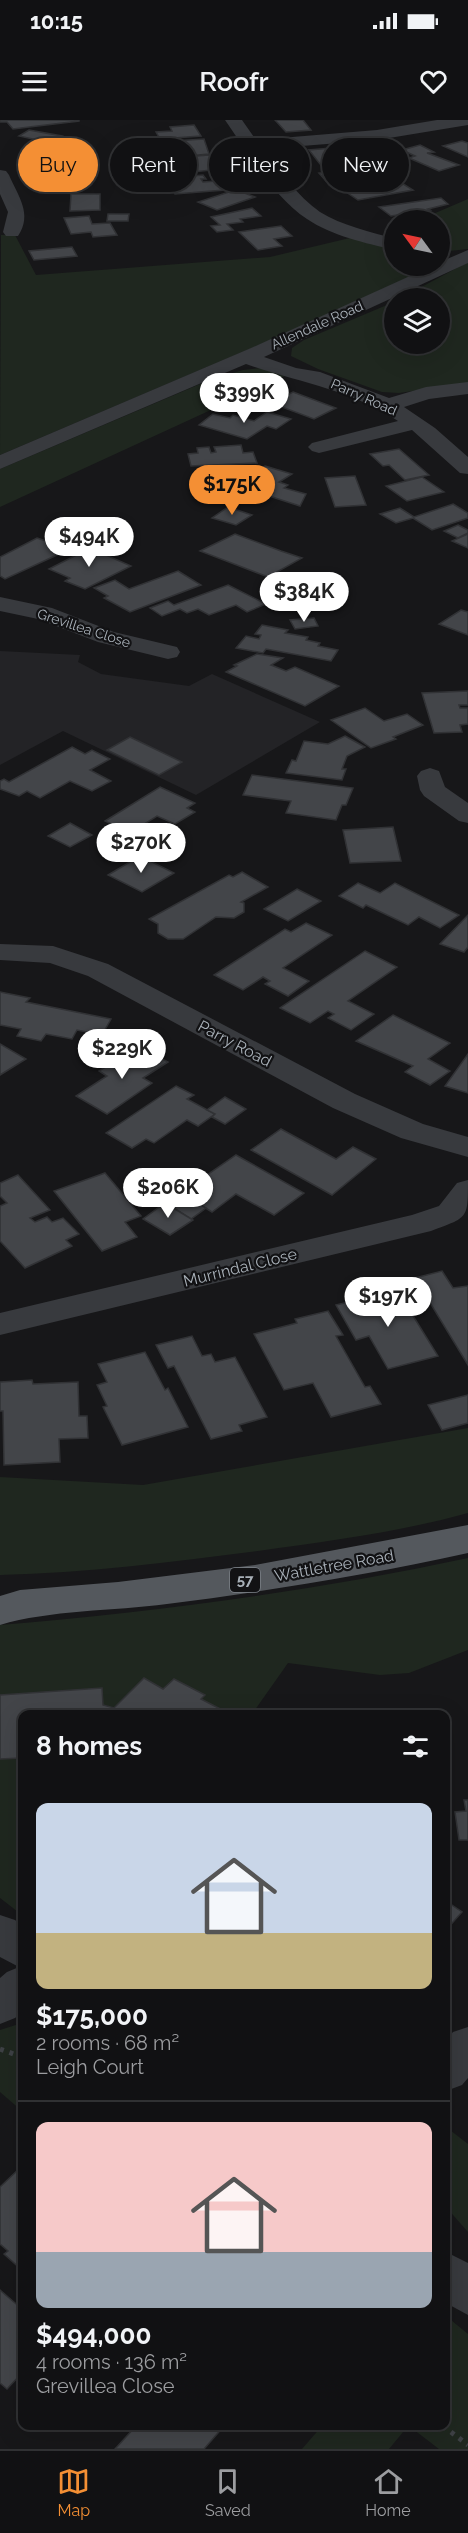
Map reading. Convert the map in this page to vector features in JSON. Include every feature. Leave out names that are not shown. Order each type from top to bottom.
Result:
[{"type":"main road","name":"Wattletree Road","points":[[7,1605],[128,1595],[255,1579],[468,1539]]},
{"type":"street","points":[[233,120],[247,138]]},
{"type":"street","points":[[310,140],[389,133],[467,120]]},
{"type":"street","points":[[0,175],[17,212],[13,232]]},
{"type":"street","points":[[291,192],[312,214],[343,228],[384,242]]},
{"type":"street","name":"Allendale Road","points":[[0,463],[252,355],[453,259]]},
{"type":"street","name":"Parry Road","points":[[252,355],[293,374],[313,376],[388,405],[416,423],[468,468]]},
{"type":"street","points":[[388,405],[426,393],[468,388]]},
{"type":"street","points":[[319,447],[416,423]]},
{"type":"street","name":"Grevillea Close","points":[[0,604],[44,613],[106,637],[168,652]]},
{"type":"street","points":[[430,776],[433,790],[450,805],[468,815]]},
{"type":"street","name":"Parry Road","points":[[0,952],[53,955],[91,967],[344,1101],[412,1131],[468,1148]]},
{"type":"street","name":"Murrindal Close","points":[[0,1324],[420,1224],[450,1213],[468,1190]]},
{"type":"street","points":[[0,1933],[18,1947]]},
{"type":"street","points":[[0,2005],[18,1988]]},
{"type":"street","points":[[450,2066],[468,2046]]},
{"type":"street","points":[[450,2277],[468,2292]]},
{"type":"path","points":[[0,2049],[18,2056]]},
{"type":"path","points":[[448,2430],[468,2445]]},
{"type":"shaded area","points":[[468,199],[468,249],[450,251],[450,210],[442,210]]},
{"type":"shaded area","points":[[1,235],[15,235],[36,275],[270,257],[354,237],[384,247],[384,276],[411,276],[273,339],[0,455]]},
{"type":"shaded area","points":[[468,262],[468,383],[399,393],[382,392],[318,369],[291,356],[292,348],[304,340],[384,306],[384,354],[450,354],[450,288],[420,288],[442,276],[450,276],[450,272]]},
{"type":"shaded area","points":[[260,368],[287,375],[0,507],[0,469],[212,379],[243,370]]},
{"type":"shaded area","points":[[0,651],[80,655],[78,662],[101,674],[189,686],[212,674],[320,722],[196,795],[63,731],[0,765]]},
{"type":"shaded area","points":[[468,1428],[468,1513],[390,1531],[258,1551],[162,1563],[0,1575],[0,1477],[143,1485]]},
{"type":"shaded area","points":[[468,1558],[468,1650],[409,1673],[380,1675],[288,1663],[255,1710],[18,1710],[18,1912],[0,1898],[0,1625],[177,1607],[410,1570]]},
{"type":"shaded area","points":[[18,2024],[18,2108],[0,2092],[0,2030]]},
{"type":"shaded area","points":[[450,2130],[468,2144],[468,2232],[450,2212]]},
{"type":"shaded area","points":[[450,2319],[468,2334],[468,2449],[439,2449],[414,2430],[450,2430]]},
{"type":"shaded area","points":[[319,2430],[405,2430],[389,2449],[302,2449]]},
{"type":"building","points":[[0,120],[79,121],[13,129],[7,122],[0,122]]},
{"type":"building","points":[[275,120],[303,120],[311,130],[286,132]]},
{"type":"building","points":[[194,125],[201,136],[159,138],[156,132],[172,131],[170,127]]},
{"type":"building","points":[[29,130],[62,136],[59,138],[28,138],[19,136]]},
{"type":"building","points":[[197,139],[204,139],[209,154],[197,155]]},
{"type":"building","points":[[462,141],[468,143],[468,157],[443,146]]},
{"type":"building","points":[[420,145],[434,152],[427,153],[459,165],[439,171],[409,158],[415,156],[409,153],[409,148]]},
{"type":"building","points":[[322,149],[322,164],[320,164],[310,150]]},
{"type":"building","points":[[209,155],[209,170],[197,172],[197,156]]},
{"type":"building","points":[[203,175],[206,179],[201,179],[203,182],[209,182],[209,191],[175,194],[174,192],[197,192],[197,176]]},
{"type":"building","points":[[229,192],[242,192],[255,197],[217,210],[198,202]]},
{"type":"building","points":[[346,192],[402,192],[358,200]]},
{"type":"building","points":[[71,194],[100,194],[100,210],[70,211]]},
{"type":"building","points":[[441,198],[448,204],[428,209],[430,210],[384,211],[379,207]]},
{"type":"building","points":[[252,208],[261,216],[240,219],[243,222],[227,224],[233,230],[217,232],[211,226],[220,225],[211,217]]},
{"type":"building","points":[[108,214],[129,214],[128,221],[107,221]]},
{"type":"building","points":[[89,216],[92,224],[110,223],[117,235],[93,237],[91,232],[71,234],[64,218]]},
{"type":"building","points":[[281,226],[292,236],[274,239],[282,246],[258,250],[239,232]]},
{"type":"building","points":[[72,247],[77,256],[34,260],[29,251]]},
{"type":"building","points":[[274,391],[282,393],[269,400],[261,397]]},
{"type":"building","points":[[293,392],[336,408],[314,419],[271,403]]},
{"type":"building","points":[[267,412],[291,419],[276,429],[267,426],[247,439],[199,425],[213,414],[230,418],[233,415],[254,421]]},
{"type":"building","points":[[241,445],[243,453],[253,452],[257,463],[191,466],[188,454],[198,453],[197,448],[209,447],[211,453],[216,452],[214,447]]},
{"type":"building","points":[[399,449],[429,475],[405,480],[389,465],[383,466],[370,454]]},
{"type":"building","points":[[265,466],[292,474],[279,482],[288,485],[284,488],[306,494],[300,506],[269,496],[273,493],[239,483]]},
{"type":"building","points":[[355,476],[366,505],[335,507],[325,478]]},
{"type":"building","points":[[422,477],[444,492],[407,501],[386,486]]},
{"type":"building","points":[[453,504],[468,513],[468,518],[432,530],[413,518],[396,523],[380,514],[400,508],[414,517]]},
{"type":"building","points":[[228,507],[252,515],[236,525],[212,518]]},
{"type":"building","points":[[458,525],[468,530],[468,533],[458,538],[444,531]]},
{"type":"building","points":[[235,534],[302,558],[268,577],[200,551]]},
{"type":"building","points":[[468,534],[468,548],[452,541]]},
{"type":"building","points":[[37,538],[70,549],[5,579],[0,576],[0,557]]},
{"type":"building","points":[[90,548],[131,566],[85,589],[65,581],[70,578],[49,569]]},
{"type":"building","points":[[178,571],[201,585],[130,612],[104,598],[108,596],[94,588],[115,580],[129,589]]},
{"type":"building","points":[[228,585],[266,604],[247,612],[236,605],[209,615],[198,609],[187,613],[180,609],[162,616],[150,608],[168,601],[174,605]]},
{"type":"building","points":[[461,610],[468,612],[468,635],[439,624]]},
{"type":"building","points":[[314,618],[318,626],[295,629],[290,620]]},
{"type":"building","points":[[262,625],[288,630],[285,633],[308,637],[306,640],[320,643],[318,646],[338,650],[331,661],[266,649],[263,653],[236,648],[246,636],[259,639],[261,635],[255,634]]},
{"type":"building","points":[[257,654],[283,658],[271,665],[286,671],[295,667],[339,686],[305,706],[226,672],[237,666],[234,665]]},
{"type":"building","points":[[468,691],[468,705],[459,705],[460,708],[468,708],[468,724],[460,725],[462,732],[434,733],[422,693]]},
{"type":"building","points":[[365,708],[384,721],[407,714],[423,725],[393,737],[396,739],[371,748],[331,720]]},
{"type":"building","points":[[345,736],[365,747],[347,756],[342,769],[346,769],[342,780],[286,773],[292,760],[296,761],[304,741],[328,744]]},
{"type":"building","points":[[130,737],[182,762],[159,775],[107,750]]},
{"type":"building","points":[[72,747],[85,754],[92,750],[110,759],[90,770],[111,781],[92,791],[70,781],[40,798],[27,791],[19,796],[0,789],[0,781],[4,779],[9,782]]},
{"type":"building","points":[[252,775],[353,788],[336,820],[286,813],[291,801],[243,795]]},
{"type":"building","points":[[160,787],[195,803],[187,808],[195,812],[175,824],[157,816],[130,833],[105,821]]},
{"type":"building","points":[[70,823],[92,835],[70,847],[48,836]]},
{"type":"building","points":[[393,827],[401,861],[350,863],[343,830]]},
{"type":"building","points":[[140,856],[174,873],[142,892],[108,875]]},
{"type":"building","points":[[242,872],[268,887],[241,902],[244,903],[244,912],[234,918],[216,917],[183,939],[168,939],[158,933],[158,924],[149,919],[229,875],[233,877]]},
{"type":"building","points":[[358,883],[380,893],[395,883],[459,915],[440,928],[419,917],[408,925],[366,905],[363,908],[339,896]]},
{"type":"building","points":[[297,889],[321,901],[288,921],[264,909]]},
{"type":"building","points":[[468,915],[468,947],[464,952],[440,944]]},
{"type":"building","points":[[306,923],[332,935],[283,968],[309,981],[288,996],[265,984],[270,981],[263,977],[243,990],[214,975],[285,929],[291,932]]},
{"type":"building","points":[[365,951],[397,967],[348,1001],[374,1014],[351,1030],[328,1018],[334,1014],[328,1011],[310,1023],[280,1008]]},
{"type":"building","points":[[0,992],[30,998],[26,1002],[111,1019],[102,1035],[77,1030],[72,1039],[46,1034],[41,1041],[17,1036],[21,1029],[0,1025]]},
{"type":"building","points":[[393,1015],[450,1043],[428,1059],[450,1071],[430,1085],[405,1072],[413,1066],[356,1041]]},
{"type":"building","points":[[0,1044],[26,1059],[0,1075]]},
{"type":"building","points":[[138,1046],[168,1062],[143,1078],[152,1083],[107,1114],[76,1096],[107,1076],[99,1071]]},
{"type":"building","points":[[468,1054],[468,1093],[445,1086]]},
{"type":"building","points":[[176,1086],[194,1095],[187,1099],[215,1114],[198,1126],[187,1120],[154,1143],[146,1139],[132,1148],[106,1133]]},
{"type":"building","points":[[225,1097],[246,1109],[225,1124],[212,1117],[215,1114],[207,1110]]},
{"type":"building","points":[[281,1129],[336,1159],[353,1147],[376,1159],[332,1195],[251,1150]]},
{"type":"building","points":[[236,1155],[304,1193],[274,1215],[236,1194],[212,1212],[181,1193]]},
{"type":"building","points":[[105,1173],[141,1216],[125,1222],[137,1237],[102,1251],[54,1191]]},
{"type":"building","points":[[18,1175],[50,1210],[30,1218],[35,1222],[47,1217],[52,1222],[63,1218],[79,1234],[66,1240],[72,1246],[25,1268],[0,1241],[0,1206],[7,1203],[0,1196],[0,1183]]},
{"type":"building","points":[[183,1195],[206,1208],[191,1219],[169,1205]]},
{"type":"building","points":[[165,1203],[193,1220],[170,1235],[143,1219]]},
{"type":"building","points":[[442,1271],[453,1288],[468,1286],[468,1365],[426,1296],[418,1298],[407,1280]]},
{"type":"building","points":[[397,1290],[438,1356],[388,1369],[369,1336],[356,1340],[336,1305]]},
{"type":"building","points":[[328,1311],[343,1335],[336,1336],[365,1387],[370,1386],[381,1404],[331,1417],[313,1383],[284,1390],[254,1334],[297,1323],[295,1319]]},
{"type":"building","points":[[192,1336],[202,1356],[211,1354],[215,1362],[235,1357],[267,1417],[239,1425],[242,1431],[211,1439],[174,1366],[168,1368],[156,1345]]},
{"type":"building","points":[[145,1352],[165,1390],[168,1388],[188,1427],[122,1445],[103,1407],[107,1406],[97,1385],[107,1382],[98,1364]]},
{"type":"building","points":[[32,1380],[33,1384],[78,1382],[79,1416],[87,1416],[88,1438],[59,1439],[60,1462],[4,1465],[0,1382]]},
{"type":"building","points":[[468,1395],[468,1423],[442,1430],[428,1405]]},
{"type":"building","points":[[144,1678],[163,1689],[174,1679],[205,1695],[201,1699],[222,1710],[18,1710],[18,1758],[0,1759],[0,1695],[102,1688],[103,1705],[114,1708]]},
{"type":"building","points":[[464,1800],[468,1800],[468,1840],[459,1840],[455,1812],[466,1811]]},
{"type":"building","points":[[450,1904],[462,1912],[450,1926]]},
{"type":"building","points":[[18,2170],[18,2266],[4,2254],[8,2251],[0,2244],[0,2187]]},
{"type":"building","points":[[0,2290],[18,2306],[18,2377],[7,2389],[0,2383]]},
{"type":"building","points":[[132,2430],[221,2430],[204,2449],[115,2449]]}]
